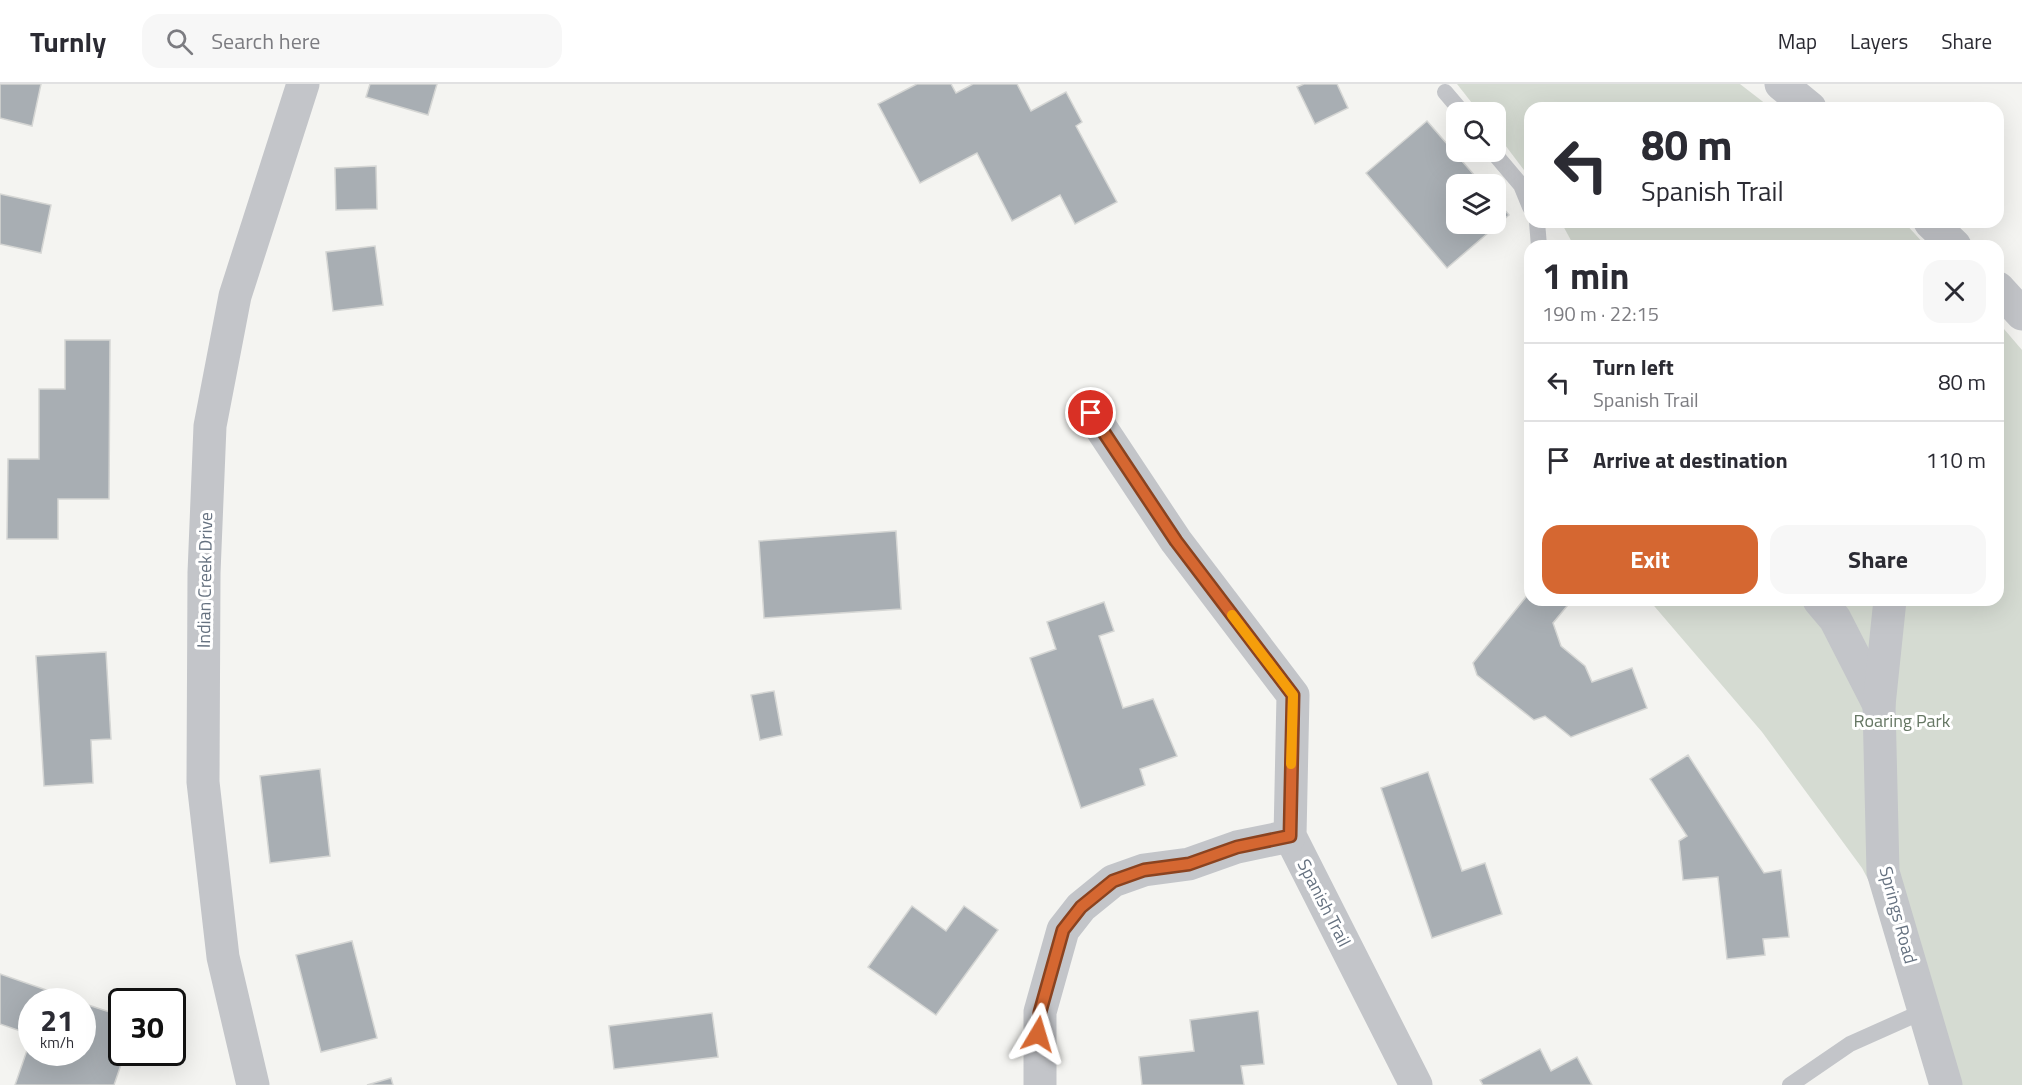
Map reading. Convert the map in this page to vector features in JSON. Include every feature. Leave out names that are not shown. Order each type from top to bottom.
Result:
[{"type":"street","name":"Indian Creek Drive","points":[[253,1085],[223,957],[203,782],[204,573],[210,426],[236,296],[303,84]]},
{"type":"street","points":[[1781,84],[1803,102]]},
{"type":"street","points":[[1936,228],[1948,240]]},
{"type":"street","points":[[2004,294],[2022,314]]},
{"type":"street","name":"Spanish Trail","points":[[1091,413],[1176,541],[1293,695],[1290,836],[1416,1085]]},
{"type":"street","name":"Springs Road","points":[[1824,606],[1835,619],[1879,705]]},
{"type":"street","name":"Springs Road","points":[[1889,606],[1879,705],[1883,872],[1946,1085]]},
{"type":"street","points":[[1040,1085],[1040,1012],[1063,930],[1081,907],[1113,881],[1144,870],[1189,864],[1237,847],[1290,836]]},
{"type":"lane","points":[[1445,92],[1454,102]]},
{"type":"lane","points":[[1501,162],[1521,185],[1524,192]]},
{"type":"lane","points":[[1790,1085],[1850,1044],[1924,1011]]},
{"type":"green space","points":[[1457,84],[1740,84],[1763,102],[1524,102],[1524,170],[1506,146],[1506,102],[1471,102]]},
{"type":"green space","points":[[1564,228],[1910,228],[1920,240],[1571,240]]},
{"type":"green space","name":"Roaring Park","points":[[2004,329],[2022,350],[2022,1085],[1938,1085],[1887,915],[1862,868],[1762,732],[1654,606],[2004,606]]},
{"type":"building","points":[[0,84],[41,84],[32,126],[0,118]]},
{"type":"building","points":[[370,84],[437,84],[428,115],[366,97]]},
{"type":"building","points":[[917,84],[951,84],[956,93],[973,84],[1017,84],[1031,111],[1066,92],[1082,122],[1076,126],[1117,202],[1075,224],[1060,195],[1012,221],[977,153],[920,183],[878,104]]},
{"type":"building","points":[[1304,84],[1337,84],[1348,108],[1315,124],[1297,87]]},
{"type":"building","points":[[1427,121],[1446,143],[1446,162],[1463,162],[1473,174],[1446,174],[1446,234],[1487,234],[1447,268],[1366,173]]},
{"type":"building","points":[[376,166],[377,209],[336,210],[335,168]]},
{"type":"building","points":[[0,194],[51,205],[41,253],[0,244]]},
{"type":"building","points":[[375,246],[383,305],[333,311],[326,252]]},
{"type":"building","points":[[65,340],[110,340],[109,499],[58,499],[58,539],[7,539],[8,459],[39,459],[39,389],[65,389]]},
{"type":"building","points":[[896,531],[901,609],[764,618],[759,541]]},
{"type":"building","points":[[1524,599],[1524,606],[1567,606],[1553,623],[1561,646],[1585,666],[1592,682],[1632,668],[1647,708],[1571,737],[1545,716],[1534,720],[1477,675],[1473,663]]},
{"type":"building","points":[[1104,602],[1114,631],[1099,636],[1123,708],[1153,699],[1177,756],[1140,769],[1145,785],[1081,808],[1030,658],[1056,649],[1047,622]]},
{"type":"building","points":[[106,652],[111,739],[91,740],[93,783],[44,786],[36,656]]},
{"type":"building","points":[[774,691],[782,735],[760,740],[751,695]]},
{"type":"building","points":[[1688,755],[1764,873],[1781,870],[1789,937],[1763,939],[1765,955],[1727,959],[1718,877],[1683,880],[1679,841],[1687,836],[1650,779]]},
{"type":"building","points":[[320,769],[330,856],[270,863],[260,776]]},
{"type":"building","points":[[1428,772],[1462,871],[1485,863],[1502,914],[1432,938],[1381,788]]},
{"type":"building","points":[[912,906],[946,931],[964,906],[998,930],[936,1015],[868,967]]},
{"type":"building","points":[[352,941],[377,1038],[321,1052],[296,955]]},
{"type":"building","points":[[0,974],[40,988],[18,988],[18,1030],[0,1024]]},
{"type":"building","points":[[96,1008],[108,1011],[108,1066],[121,1066],[114,1085],[15,1085],[22,1066],[96,1066]]},
{"type":"building","points":[[1258,1011],[1264,1064],[1241,1066],[1244,1085],[1142,1085],[1139,1057],[1194,1051],[1190,1020]]},
{"type":"building","points":[[712,1013],[718,1057],[614,1069],[609,1026]]},
{"type":"building","points":[[1540,1049],[1551,1071],[1577,1057],[1592,1085],[1483,1085],[1480,1080]]},
{"type":"building","points":[[391,1078],[393,1085],[367,1085]]},
{"type":"slow traffic","points":[[1232,615],[1293,695],[1291,764]]},
{"type":"route","points":[[1038,1034],[1040,1012],[1063,930],[1081,907],[1113,881],[1144,870],[1189,864],[1237,847],[1290,836],[1293,695],[1176,541],[1091,413]]}]
